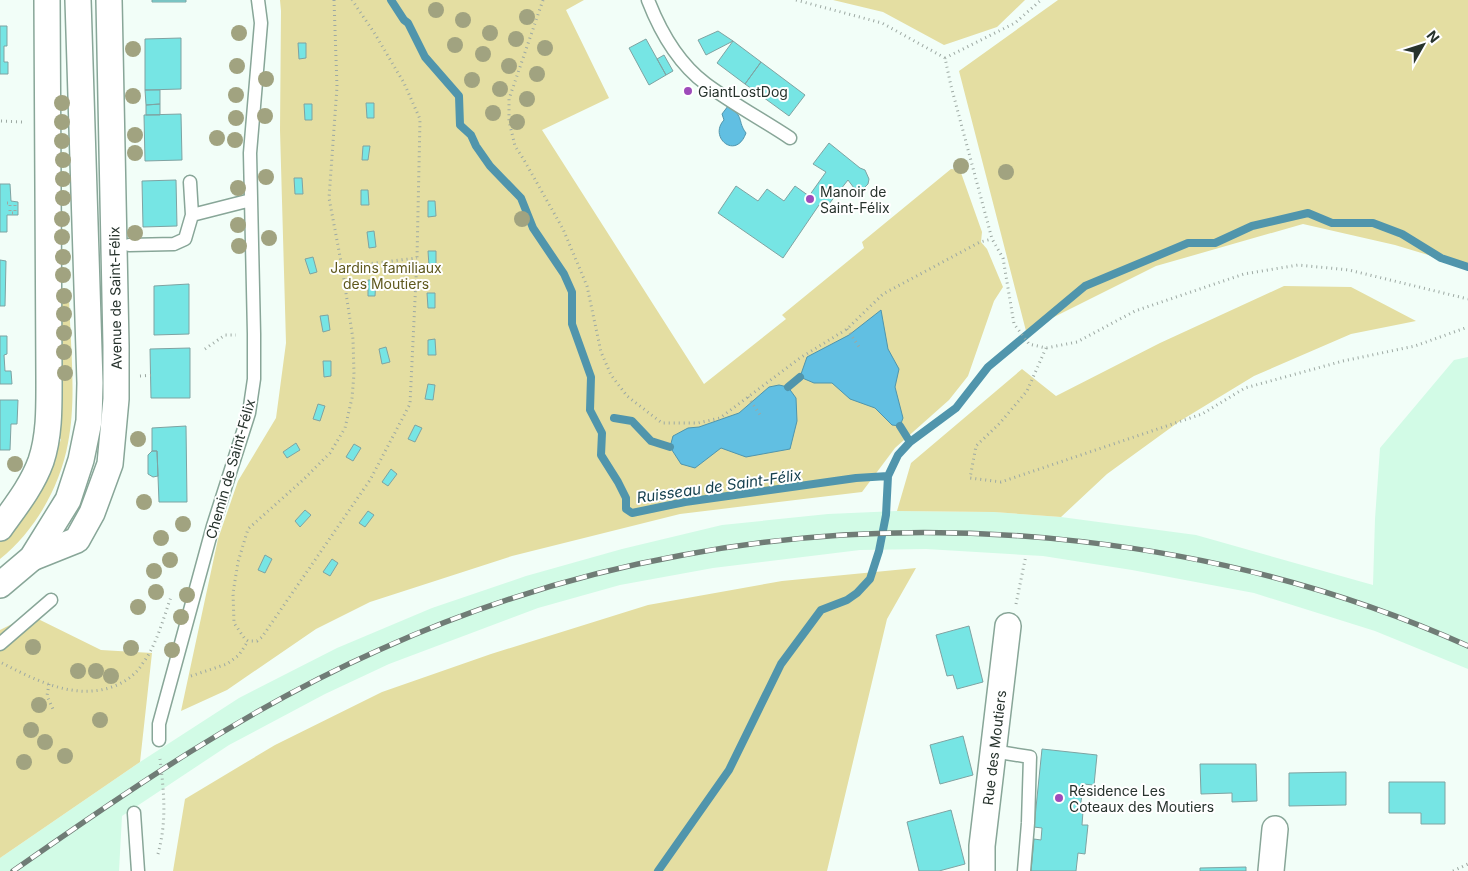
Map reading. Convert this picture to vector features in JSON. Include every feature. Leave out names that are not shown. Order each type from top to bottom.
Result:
[{"type":"street","points":[[0,528],[22,498],[41,461],[48,425],[47,0]]},
{"type":"street","name":"Avenue de Saint-Félix","points":[[0,585],[32,558],[68,500],[82,460],[89,421],[90,382],[78,0]]},
{"type":"street","name":"Avenue de Saint-Félix","points":[[32,558],[80,543],[110,464],[116,399],[109,0]]},
{"type":"street","name":"Rue des Moutiers","points":[[982,871],[982,846],[1008,626]]},
{"type":"street","points":[[1272,871],[1275,828]]},
{"type":"lane","name":"Chemin de Saint-Félix","points":[[159,740],[159,724],[213,526],[249,413],[254,379],[250,153],[260,23],[258,0]]},
{"type":"lane","points":[[648,0],[658,25],[682,60],[705,83],[790,138]]},
{"type":"lane","points":[[129,245],[174,244],[185,239],[192,215],[190,182]]},
{"type":"lane","points":[[192,215],[250,200]]},
{"type":"lane","points":[[0,644],[51,600]]},
{"type":"lane","points":[[993,751],[1030,758],[1028,824],[1024,871]]},
{"type":"lane","points":[[134,813],[138,871]]},
{"type":"path","points":[[248,642],[234,622],[233,592],[238,562],[248,528],[304,479],[330,453],[345,428],[352,398],[354,374],[353,339],[342,267],[328,198],[337,87],[334,0]]},
{"type":"path","points":[[187,677],[227,664],[239,655],[248,642],[257,641],[262,637],[370,480],[410,404],[417,258],[420,119],[404,83],[352,0]]},
{"type":"path","points":[[543,0],[509,99],[509,121],[515,146],[563,229],[587,286],[601,352],[611,375],[626,396],[662,423],[698,423],[720,418],[800,358],[847,329],[883,294],[980,242],[992,239]]},
{"type":"path","points":[[796,0],[882,23],[945,58],[992,239],[1003,258],[1014,324],[1029,344],[1046,348],[1077,342],[1135,312],[1244,274],[1298,265],[1349,270],[1468,300]]},
{"type":"path","points":[[945,58],[1015,22],[1041,0]]},
{"type":"path","points":[[1,121],[19,122]]},
{"type":"path","points":[[7,203],[10,203],[10,213],[16,213],[15,201]]},
{"type":"path","points":[[342,267],[417,258]]},
{"type":"path","points":[[1046,348],[1027,391],[1000,423],[976,446],[970,478],[1001,482],[1202,414],[1245,388],[1344,361],[1415,346],[1468,327]]},
{"type":"path","points":[[847,329],[860,348]]},
{"type":"path","points":[[205,349],[226,335],[233,335]]},
{"type":"path","points":[[748,397],[761,416]]},
{"type":"path","points":[[1008,626],[1018,598],[1026,556]]},
{"type":"path","points":[[0,661],[50,684],[74,692],[106,689],[134,675],[144,663],[154,644],[173,593]]},
{"type":"path","points":[[50,684],[47,696],[53,709]]},
{"type":"path","points":[[157,856],[164,822],[165,804],[159,740]]},
{"type":"path","points":[[1453,871],[1468,864]]},
{"type":"shaded area","points":[[1468,357],[1468,669],[1375,631],[1254,593],[1132,570],[1043,556],[926,549],[860,550],[713,568],[620,585],[538,608],[389,664],[325,694],[229,745],[122,816],[119,871],[0,871],[0,858],[140,762],[239,698],[337,648],[432,608],[526,576],[622,549],[722,525],[828,514],[897,511],[994,512],[1061,517],[1196,535],[1373,585],[1380,448],[1454,360]]},
{"type":"green space","name":"Jardins familiaux des Moutiers","points":[[280,0],[584,0],[566,10],[609,98],[542,130],[704,384],[786,319],[782,315],[864,248],[862,242],[951,169],[960,170],[982,232],[981,242],[987,249],[1003,287],[994,301],[968,376],[949,400],[895,448],[862,492],[680,514],[512,556],[370,602],[316,629],[227,690],[181,711],[218,539],[238,481],[276,418],[286,343],[280,130]]},
{"type":"green space","points":[[833,0],[1025,0],[997,27],[944,45],[883,12]]},
{"type":"green space","points":[[1058,0],[1468,0],[1468,267],[1395,245],[1303,224],[1156,266],[1026,331],[959,71]]},
{"type":"green space","points":[[1284,286],[1351,287],[1416,321],[1351,334],[1254,376],[1180,421],[1107,474],[1061,517],[994,512],[897,511],[911,463],[1022,369],[1056,396],[1160,343]]},
{"type":"green space","points":[[69,295],[72,408],[71,426],[64,459],[52,492],[35,522],[13,548],[0,559],[0,542],[11,532],[29,509],[43,484],[57,442],[60,442],[61,439],[58,438],[62,399],[61,296]]},
{"type":"green space","points":[[916,568],[887,619],[827,871],[173,871],[185,799],[275,745],[382,692],[491,654],[648,605],[782,581]]},
{"type":"green space","points":[[30,615],[101,650],[152,653],[140,762],[0,858],[0,630]]},
{"type":"water","points":[[728,106],[739,116],[746,133],[742,141],[730,146],[721,139],[719,133],[724,120],[722,114]]},
{"type":"water","points":[[881,310],[888,349],[899,369],[895,387],[903,418],[900,426],[892,425],[875,408],[850,399],[832,383],[814,383],[800,377],[807,357],[849,335]]},
{"type":"water","points":[[779,385],[788,387],[796,398],[797,421],[790,449],[746,457],[721,448],[695,468],[681,464],[670,447],[673,436],[688,428],[699,427],[739,413],[769,387]]},
{"type":"building","points":[[152,0],[186,0],[186,2],[152,2]]},
{"type":"building","points":[[0,26],[7,26],[7,46],[4,46],[4,62],[8,62],[8,74],[0,74]]},
{"type":"building","points":[[718,31],[733,41],[706,55],[698,40]]},
{"type":"building","points":[[181,38],[181,89],[145,90],[145,39]]},
{"type":"building","points":[[646,39],[666,75],[649,85],[629,48]]},
{"type":"building","points":[[733,41],[761,62],[745,84],[717,63]]},
{"type":"building","points":[[298,43],[306,43],[306,58],[299,59]]},
{"type":"building","points":[[664,55],[673,71],[666,75],[657,59]]},
{"type":"building","points":[[761,62],[805,95],[789,116],[745,84]]},
{"type":"building","points":[[145,90],[160,90],[160,104],[146,105]]},
{"type":"building","points":[[366,103],[374,103],[374,118],[367,118]]},
{"type":"building","points":[[160,104],[160,115],[146,115],[146,105]]},
{"type":"building","points":[[304,104],[312,104],[312,120],[305,120]]},
{"type":"building","points":[[181,114],[182,160],[145,161],[144,115]]},
{"type":"building","name":"Manoir de Saint-Félix","points":[[829,143],[865,170],[869,179],[868,184],[864,188],[854,188],[848,180],[825,209],[819,205],[783,258],[718,213],[736,186],[758,201],[767,189],[784,201],[795,186],[809,196],[826,172],[813,164]]},
{"type":"building","points":[[363,146],[370,146],[368,160],[362,160]]},
{"type":"building","points":[[294,178],[302,178],[303,194],[295,194]]},
{"type":"building","points":[[176,180],[177,226],[143,227],[142,181]]},
{"type":"building","points":[[0,184],[10,184],[11,201],[18,202],[18,215],[7,215],[7,232],[0,232]]},
{"type":"building","points":[[361,190],[368,190],[369,205],[361,205]]},
{"type":"building","points":[[428,201],[435,201],[436,216],[428,217]]},
{"type":"building","points":[[374,231],[376,247],[369,248],[367,232]]},
{"type":"building","points":[[428,251],[436,251],[436,266],[429,266]]},
{"type":"building","points":[[313,257],[317,272],[310,274],[305,259]]},
{"type":"building","points":[[0,260],[6,261],[5,306],[0,306]]},
{"type":"building","points":[[368,280],[376,280],[375,296],[368,296]]},
{"type":"building","points":[[189,284],[189,334],[154,335],[154,286]]},
{"type":"building","points":[[427,293],[435,293],[435,308],[428,308]]},
{"type":"building","points":[[328,315],[330,330],[323,332],[320,316]]},
{"type":"building","points":[[0,336],[7,336],[7,354],[4,355],[5,371],[11,371],[12,384],[0,384]]},
{"type":"building","points":[[435,339],[436,355],[428,355],[428,340]]},
{"type":"building","points":[[386,347],[390,362],[382,364],[379,349]]},
{"type":"building","points":[[190,348],[190,398],[151,398],[150,349]]},
{"type":"building","points":[[323,361],[331,361],[331,376],[324,377]]},
{"type":"building","points":[[428,384],[435,385],[433,400],[425,399]]},
{"type":"building","points":[[0,400],[18,400],[17,424],[11,424],[10,450],[0,450]]},
{"type":"building","points":[[318,404],[325,406],[320,421],[313,419]]},
{"type":"building","points":[[415,425],[422,428],[415,442],[408,439]]},
{"type":"building","points":[[186,426],[187,502],[159,502],[157,451],[152,451],[152,428]]},
{"type":"building","points":[[296,443],[300,450],[287,458],[283,452]]},
{"type":"building","points":[[354,444],[361,448],[353,461],[346,457]]},
{"type":"building","points":[[152,451],[157,451],[158,476],[153,477],[148,474],[148,455]]},
{"type":"building","points":[[391,469],[397,474],[388,486],[382,482]]},
{"type":"building","points":[[305,510],[311,515],[300,527],[295,521]]},
{"type":"building","points":[[368,511],[374,515],[365,527],[359,523]]},
{"type":"building","points":[[265,555],[272,559],[265,573],[258,570]]},
{"type":"building","points":[[332,559],[338,563],[330,576],[323,572]]},
{"type":"building","points":[[969,626],[983,682],[957,689],[953,675],[947,676],[936,635]]},
{"type":"building","points":[[963,736],[973,775],[940,784],[930,745]]},
{"type":"building","name":"Résidence Les Coteaux des Moutiers","points":[[1042,749],[1097,755],[1094,785],[1083,784],[1080,811],[1083,811],[1082,825],[1088,825],[1085,854],[1078,853],[1076,871],[1031,871],[1034,839],[1041,840],[1042,828],[1034,827]]},
{"type":"building","points":[[1200,764],[1256,764],[1257,801],[1232,802],[1232,793],[1201,794]]},
{"type":"building","points":[[1346,772],[1346,805],[1289,806],[1289,773]]},
{"type":"building","points":[[1389,782],[1445,782],[1445,824],[1421,824],[1421,813],[1389,813]]},
{"type":"building","points":[[951,810],[965,864],[939,871],[919,871],[907,822]]},
{"type":"building","points":[[1246,867],[1246,871],[1200,871],[1200,868]]},
{"type":"waterway","name":"Ruisseau de Saint-Félix","points":[[391,0],[408,23],[425,57],[459,96],[460,125],[471,135],[490,166],[521,198],[533,228],[564,274],[572,292],[572,324],[591,377],[590,410],[602,433],[601,455],[626,498],[626,509],[632,513],[685,502],[856,478],[888,476]]},
{"type":"waterway","points":[[658,871],[729,770],[781,664],[821,610],[847,600],[857,593],[870,579],[879,551],[886,515],[888,476],[898,455],[910,442],[956,408],[988,367],[1085,286],[1188,243],[1215,243],[1252,226],[1308,213],[1332,223],[1373,223],[1402,234],[1441,258],[1468,267]]},
{"type":"waterway","points":[[788,387],[800,377]]},
{"type":"waterway","points":[[614,418],[632,421],[651,441],[670,447]]},
{"type":"waterway","points":[[900,426],[910,442]]},
{"type":"railway","points":[[13,871],[146,780],[236,724],[330,673],[453,619],[528,593],[605,572],[683,555],[781,540],[880,533],[981,534],[1082,542],[1182,557],[1281,579],[1376,609],[1468,646]]},
{"type":"place","name":"GiantLostDog","points":[[688,91]]},
{"type":"place","name":"Manoir de Saint-Félix","points":[[810,199]]},
{"type":"place","name":"Résidence Les Coteaux des Moutiers","points":[[1059,798]]}]
